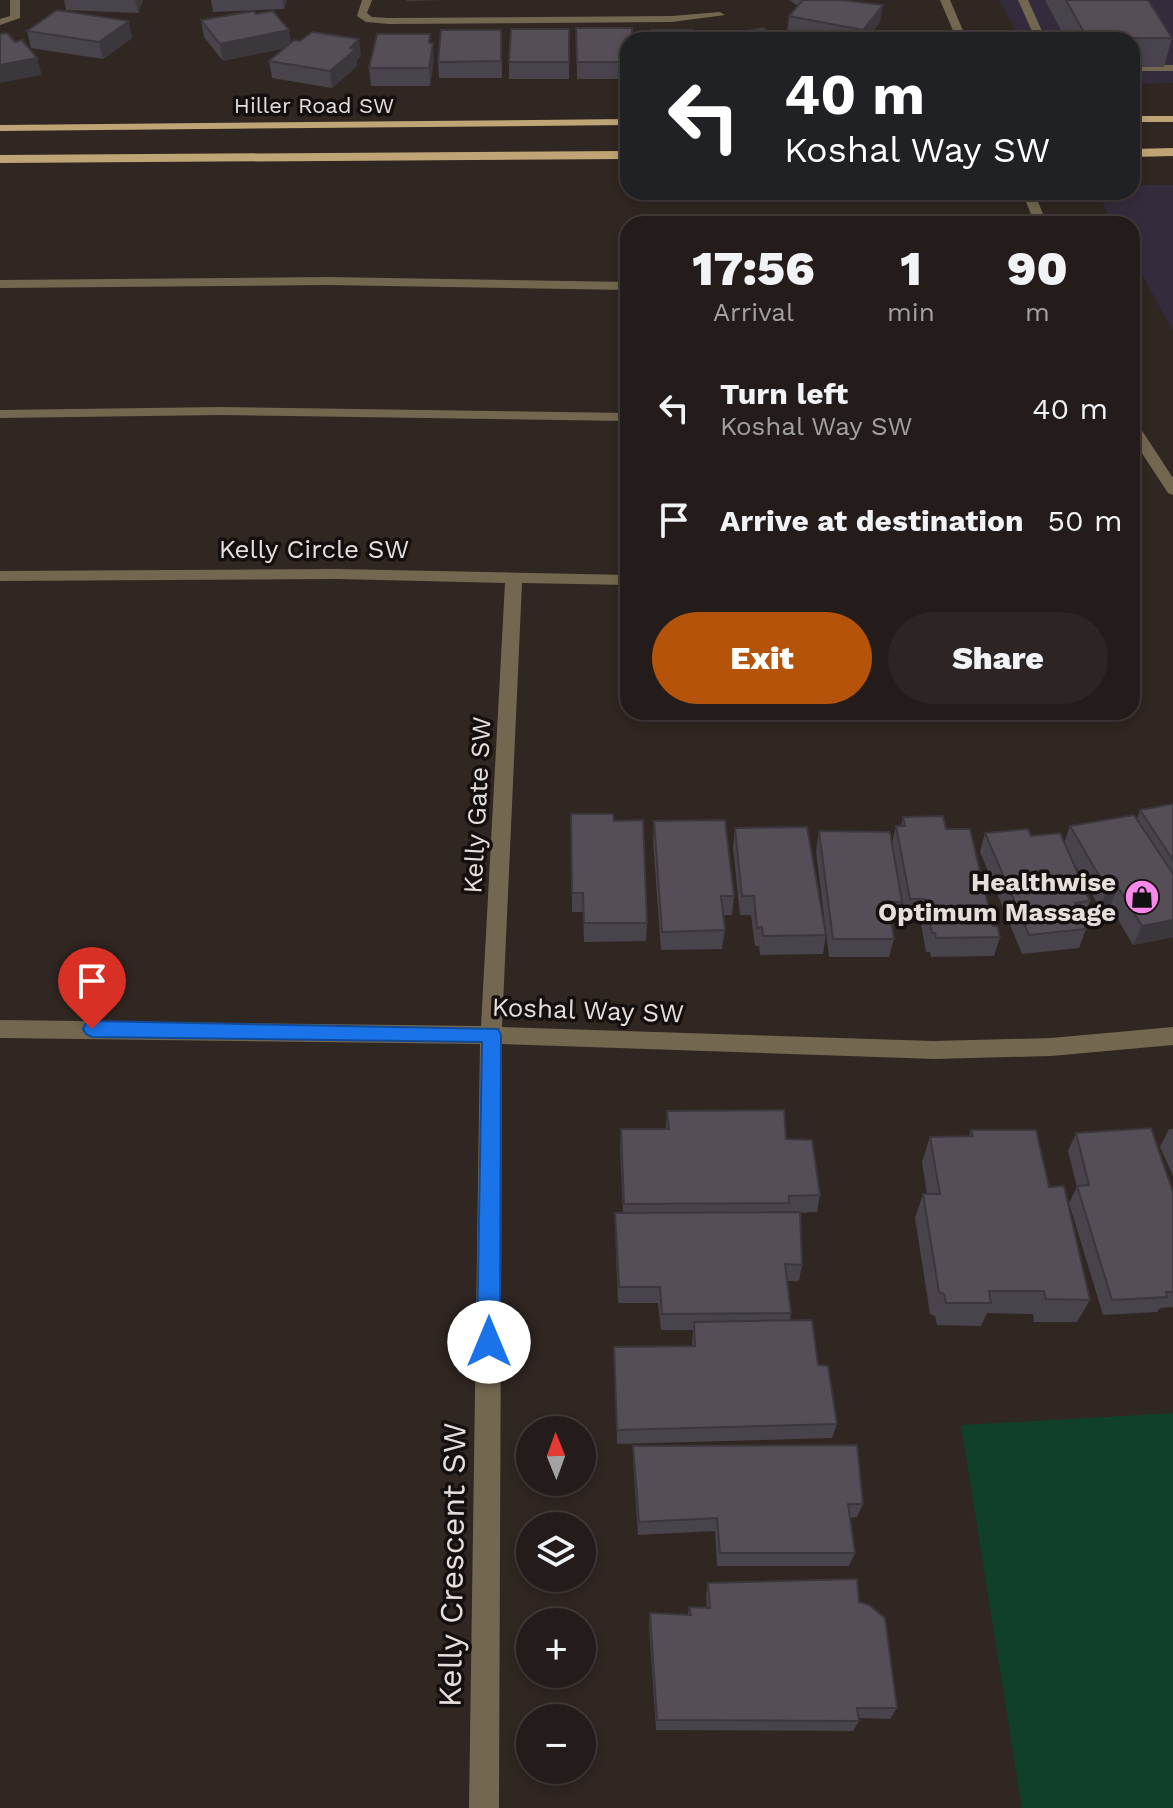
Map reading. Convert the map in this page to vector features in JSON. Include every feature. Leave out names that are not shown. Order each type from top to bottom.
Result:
[{"type":"main road","points":[[1140,119],[1173,119]]},
{"type":"main road","name":"Hiller Road SW","points":[[0,128],[620,122]]},
{"type":"main road","points":[[1140,153],[1173,152]]},
{"type":"main road","name":"Hiller Road SW","points":[[0,159],[620,155]]},
{"type":"street","points":[[0,22],[15,18],[15,0]]},
{"type":"street","points":[[367,0],[361,14],[370,20],[672,19],[720,15]]},
{"type":"street","points":[[945,0],[959,32]]},
{"type":"street","points":[[1023,0],[1037,32]]},
{"type":"street","points":[[1140,68],[1173,68]]},
{"type":"street","points":[[0,284],[327,281],[620,286]]},
{"type":"street","points":[[0,414],[236,411],[620,417]]},
{"type":"street","points":[[1140,438],[1173,490]]},
{"type":"street","name":"Kelly Circle SW","points":[[0,576],[279,573],[620,580]]},
{"type":"street","name":"Kelly Gate SW","points":[[491,1035],[514,577]]},
{"type":"street","name":"Koshal Way SW","points":[[0,1029],[491,1035],[934,1050],[1051,1047],[1173,1036]]},
{"type":"street","name":"Kelly Crescent SW","points":[[484,1808],[491,1035]]},
{"type":"shaded area","points":[[999,0],[1173,0],[1173,83],[1140,84],[1140,32],[1017,32]]},
{"type":"shaded area","points":[[1140,185],[1173,185],[1173,331],[1140,271],[1140,216],[1110,216],[1101,200],[1140,200]]},
{"type":"green space","points":[[1173,1413],[1173,1808],[1022,1808],[961,1425]]},
{"type":"building","points":[[803,0],[883,5],[863,30],[789,16]]},
{"type":"building","points":[[1066,0],[1148,0],[1172,38],[1140,38],[1140,32],[1084,32]]},
{"type":"building","points":[[57,10],[129,21],[99,42],[27,31]]},
{"type":"building","points":[[254,11],[256,14],[273,11],[289,30],[220,44],[201,20]]},
{"type":"building","points":[[576,28],[632,28],[632,32],[620,32],[620,62],[577,62]]},
{"type":"building","points":[[763,28],[768,32],[740,32]]},
{"type":"building","points":[[511,29],[569,29],[569,62],[509,62]]},
{"type":"building","points":[[441,30],[501,30],[501,61],[438,62]]},
{"type":"building","points":[[651,30],[693,32],[651,32]]},
{"type":"building","points":[[312,32],[359,39],[350,48],[356,49],[330,71],[269,61],[294,40],[300,41]]},
{"type":"building","points":[[7,33],[15,42],[22,40],[37,58],[0,65],[0,34]]},
{"type":"building","points":[[377,34],[430,34],[429,43],[433,43],[429,68],[369,68]]},
{"type":"building","points":[[1173,804],[1173,860],[1140,810]]},
{"type":"building","points":[[571,814],[613,814],[614,821],[643,820],[647,923],[584,923],[583,893],[572,893]]},
{"type":"building","points":[[1134,815],[1173,874],[1173,920],[1142,926],[1118,887],[1107,889],[1070,826]]},
{"type":"building","points":[[943,816],[946,829],[970,829],[993,926],[997,926],[1000,937],[936,938],[932,933],[925,899],[910,899],[896,826],[905,826],[903,817]]},
{"type":"building","points":[[725,820],[734,896],[721,896],[725,930],[662,932],[654,821]]},
{"type":"building","points":[[807,827],[826,935],[763,936],[762,927],[757,928],[754,896],[742,896],[735,828]]},
{"type":"building","points":[[1028,829],[1031,836],[1060,833],[1090,901],[1075,903],[1086,929],[1029,935],[985,833]]},
{"type":"building","points":[[819,831],[890,832],[902,902],[888,902],[894,939],[833,939]]},
{"type":"building","points":[[784,1110],[786,1139],[812,1140],[820,1195],[789,1196],[789,1203],[624,1204],[621,1129],[669,1129],[667,1111]]},
{"type":"building","points":[[1151,1128],[1173,1192],[1173,1292],[1166,1292],[1167,1297],[1112,1300],[1077,1186],[1089,1185],[1076,1133]]},
{"type":"building","points":[[971,1130],[1036,1130],[1049,1187],[1064,1186],[1090,1300],[1046,1299],[1044,1291],[989,1291],[991,1303],[946,1303],[944,1294],[939,1292],[923,1194],[940,1194],[930,1137],[973,1136]]},
{"type":"building","points":[[800,1212],[802,1265],[785,1264],[791,1313],[662,1314],[660,1287],[619,1287],[615,1213]]},
{"type":"building","points":[[812,1320],[818,1365],[828,1366],[837,1424],[617,1430],[614,1347],[695,1346],[694,1322]]},
{"type":"building","points":[[857,1445],[863,1504],[848,1504],[855,1553],[720,1553],[717,1518],[639,1522],[633,1446]]},
{"type":"building","points":[[857,1579],[859,1602],[869,1605],[885,1618],[897,1708],[857,1708],[859,1721],[657,1720],[650,1613],[691,1615],[689,1607],[710,1608],[708,1583]]},
{"type":"place","name":"Healthwise Optimum Massage","points":[[1142,897]]},
{"type":"route","points":[[92,1029],[491,1035],[489,1342]]}]
